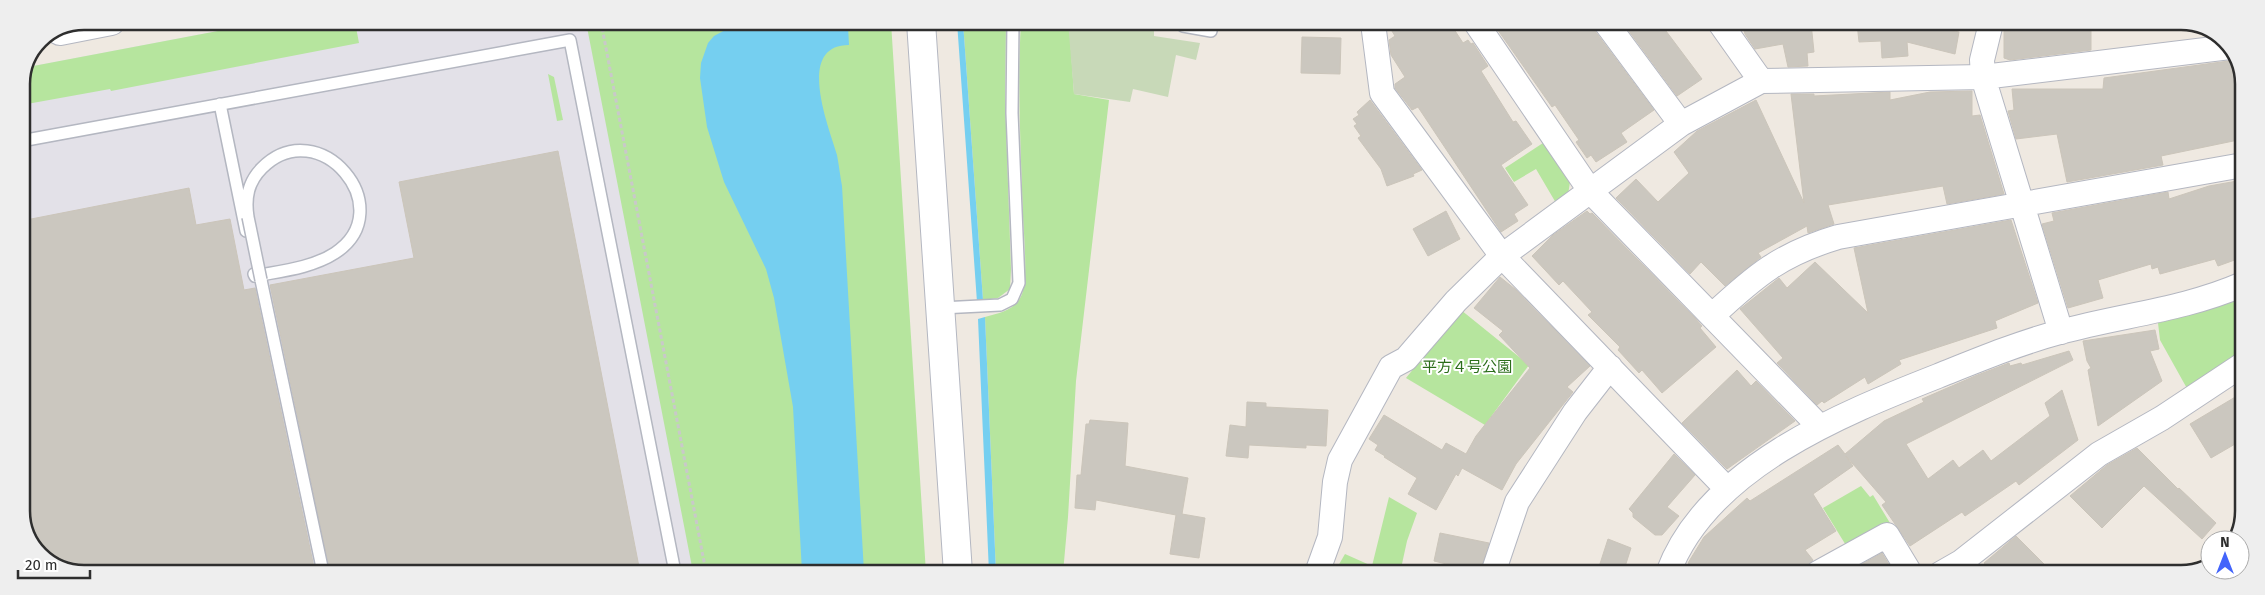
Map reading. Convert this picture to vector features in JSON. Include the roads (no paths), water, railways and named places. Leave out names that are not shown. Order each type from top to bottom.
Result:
[{"type":"street","points":[[922,30],[942,308],[958,565]]},
{"type":"street","points":[[1374,30],[1382,93],[1502,256],[1727,489]]},
{"type":"street","points":[[1481,30],[1591,192],[1713,315],[1819,426]]},
{"type":"street","points":[[1611,30],[1681,124]]},
{"type":"street","points":[[1725,30],[1762,81]]},
{"type":"street","points":[[1989,30],[1982,60],[1983,77],[2060,332]]},
{"type":"street","points":[[1320,565],[1330,538],[1335,482],[1340,460],[1391,367],[1406,358],[1456,301],[1502,256],[1681,124],[1762,81],[1983,77],[2222,48]]},
{"type":"street","points":[[1713,315],[1765,269],[1812,245],[1863,232],[2235,166]]},
{"type":"street","points":[[1672,565],[1694,525],[1727,489],[1819,426],[1961,367],[2060,332],[2181,305],[2235,287]]},
{"type":"street","points":[[1496,565],[1517,502],[1575,412],[1610,367]]},
{"type":"street","points":[[1956,565],[2099,454],[2162,418],[2235,370]]},
{"type":"street","points":[[1833,565],[1887,535],[1905,565]]},
{"type":"lane","points":[[942,308],[1000,305],[1012,299],[1019,283],[1012,113],[1013,30]]},
{"type":"lane","points":[[30,139],[570,40],[674,565]]},
{"type":"lane","points":[[220,104],[255,276],[260,275],[296,268],[336,253],[353,235],[360,218],[359,199],[353,181],[341,166],[325,156],[306,151],[287,153],[269,161],[256,174],[249,188],[246,204],[248,217],[260,275],[322,565]]},
{"type":"water","points":[[725,30],[848,30],[849,45],[833,49],[823,58],[819,72],[823,108],[837,155],[842,186],[864,565],[802,565],[793,407],[774,298],[766,269],[724,182],[707,127],[700,78],[701,63],[708,43],[714,36]]},
{"type":"water","points":[[958,30],[964,30],[983,300],[977,302]]},
{"type":"water","points":[[985,317],[996,565],[989,565],[978,319]]},
{"type":"park label","name":"平方４号公園","points":[[1467,367]]}]
